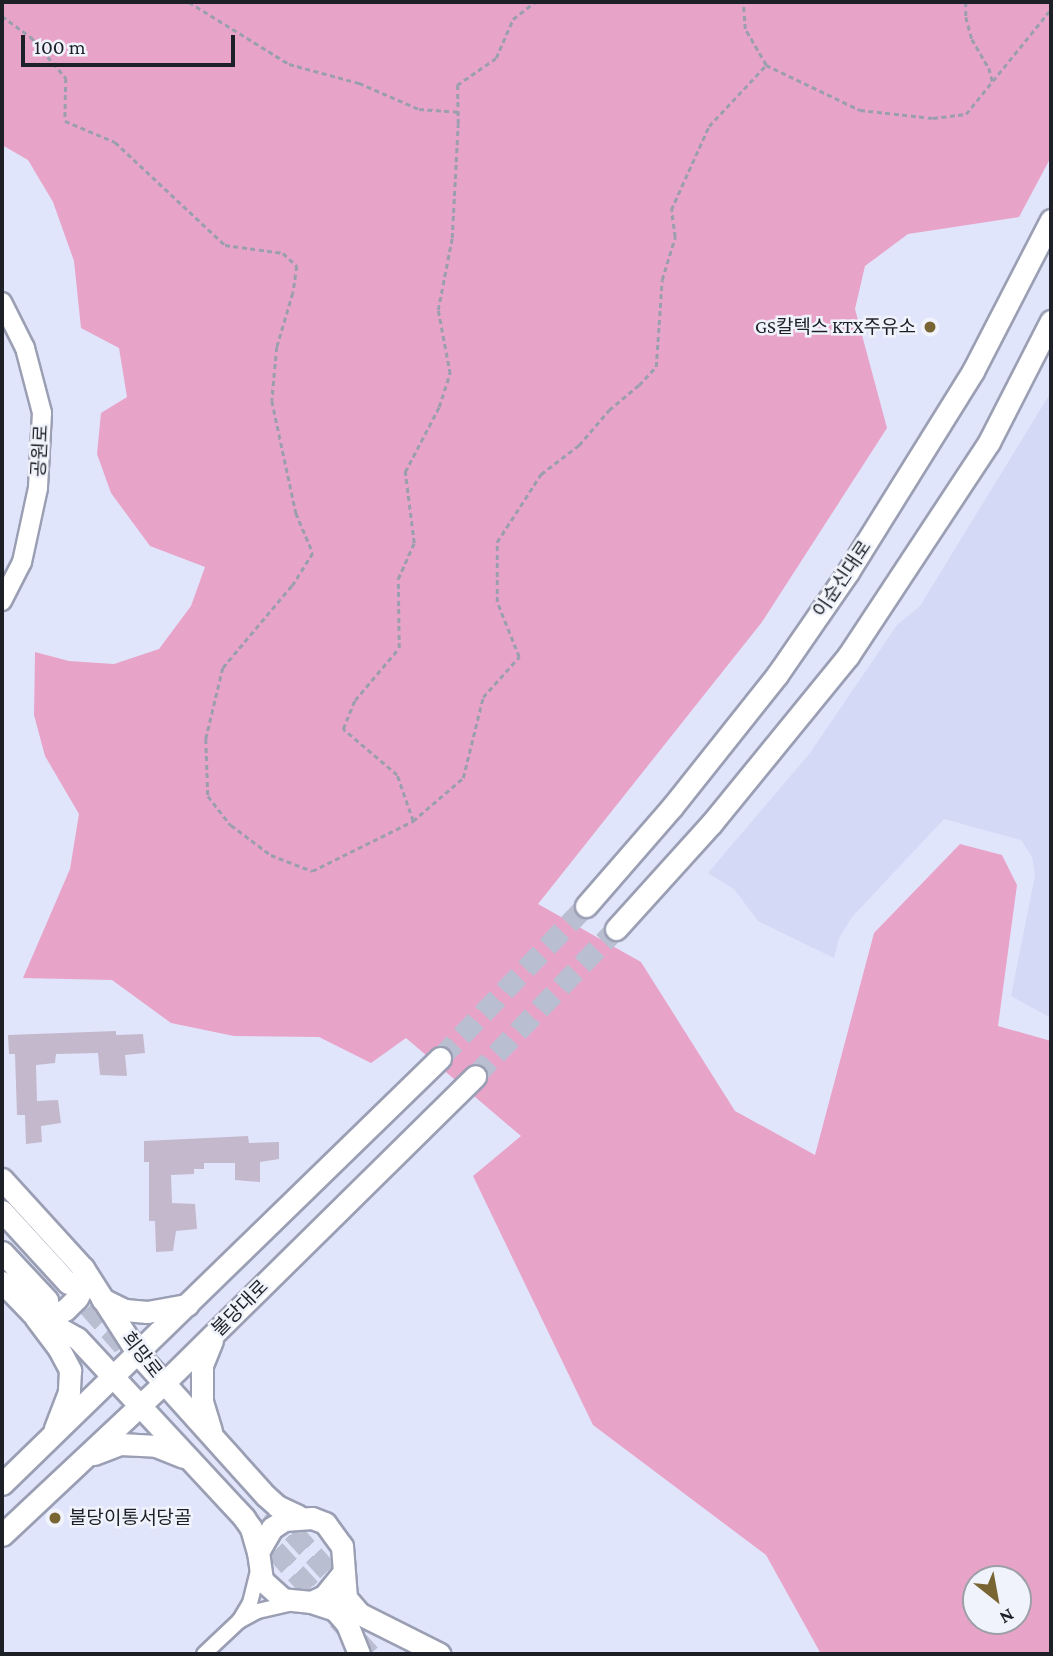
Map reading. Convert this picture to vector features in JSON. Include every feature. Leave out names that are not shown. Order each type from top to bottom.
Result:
[{"type":"main road","name":"이순신대로","points":[[586,906],[672,807],[777,675],[848,572],[973,371],[1051,220]]},
{"type":"main road","points":[[616,929],[719,814],[848,656],[989,442],[1051,321]]},
{"type":"main road","name":"불당대로","points":[[2,1484],[440,1058]]},
{"type":"main road","name":"불당대로","points":[[2,1535],[164,1383],[475,1076]]},
{"type":"main road","name":"희망로","points":[[2,1179],[83,1268],[138,1354],[276,1506],[298,1516]]},
{"type":"main road","points":[[2,1211],[68,1283]]},
{"type":"main road","name":"희망로","points":[[2,1252],[41,1311],[70,1370],[69,1392],[52,1437]]},
{"type":"main road","points":[[41,1311],[65,1310],[77,1298],[82,1289],[83,1268]]},
{"type":"main road","name":"희망로","points":[[2,1282],[78,1338],[244,1518],[251,1528],[258,1559]]},
{"type":"main road","points":[[102,1299],[125,1310],[147,1312],[187,1305]]},
{"type":"main road","points":[[212,1436],[202,1401],[202,1365],[214,1334]]},
{"type":"main road","points":[[85,1457],[120,1444],[156,1446],[188,1460]]},
{"type":"main road","points":[[359,1654],[347,1624],[335,1609],[283,1599],[271,1591],[258,1559],[272,1528],[284,1520],[298,1516],[312,1518],[335,1533],[343,1553],[342,1574],[346,1598],[360,1614],[440,1654]]},
{"type":"main road","points":[[304,1602],[330,1591],[342,1574]]},
{"type":"street","name":"공원로","points":[[2,302],[25,348],[41,413],[38,488],[22,562],[2,601]]},
{"type":"street","points":[[204,1654],[240,1620],[250,1603],[258,1559]]},
{"type":"street","points":[[240,1620],[258,1611],[304,1602]]},
{"type":"path","points":[[189,2],[289,64],[359,83],[419,108],[458,111]]},
{"type":"path","points":[[413,821],[397,775],[343,729],[355,701],[399,648],[398,579],[414,543],[405,472],[439,407],[450,374],[438,310],[452,238],[457,85],[496,58],[513,19],[535,2]]},
{"type":"path","points":[[743,2],[746,29],[766,65],[860,110],[933,118],[966,114],[1051,9]]},
{"type":"path","points":[[966,2],[972,39],[989,68],[993,83]]},
{"type":"path","points":[[2,16],[31,37],[66,78],[65,121],[115,142],[225,245],[283,253],[297,266],[293,293],[277,346],[272,401],[296,513],[313,552],[292,586],[223,668],[206,739],[208,796],[231,825],[271,855],[312,871],[413,821],[463,778],[482,696],[519,657],[497,602],[497,542],[541,474],[579,445],[609,411],[639,386],[656,366],[662,280],[675,237],[671,210],[709,126],[766,65]]},
{"type":"shaded area","points":[[2,2],[1051,2],[1051,157],[1019,217],[908,234],[865,266],[855,309],[887,428],[762,622],[538,904],[641,962],[735,1111],[815,1155],[874,933],[960,844],[1002,855],[1017,885],[998,1026],[1051,1041],[1051,1654],[821,1654],[766,1555],[593,1425],[473,1176],[521,1136],[406,1038],[371,1063],[319,1037],[234,1036],[171,1023],[112,980],[23,978],[70,869],[79,814],[45,756],[34,715],[35,652],[69,661],[114,664],[159,649],[191,606],[205,567],[150,546],[111,493],[97,454],[101,413],[127,397],[119,348],[81,328],[74,261],[53,202],[28,160],[2,145]]},
{"type":"shaded area","points":[[1051,392],[1051,1018],[1011,996],[1035,875],[1032,857],[1021,840],[944,819],[852,917],[839,938],[834,958],[758,921],[734,889],[708,873],[810,753],[897,625],[920,606]]},
{"type":"building","points":[[116,1031],[116,1035],[143,1034],[145,1053],[125,1055],[127,1076],[100,1075],[98,1053],[56,1054],[55,1063],[36,1065],[37,1101],[58,1100],[61,1123],[41,1126],[42,1142],[26,1144],[25,1115],[17,1115],[15,1054],[9,1054],[8,1035]]},
{"type":"building","points":[[248,1136],[249,1143],[279,1142],[279,1159],[260,1162],[260,1182],[235,1180],[235,1163],[204,1163],[204,1169],[194,1169],[194,1174],[171,1175],[172,1203],[195,1204],[197,1229],[176,1231],[173,1251],[156,1252],[155,1221],[149,1221],[149,1162],[144,1162],[144,1141]]},
{"type":"tunnel","points":[[440,1058],[586,906]]},
{"type":"tunnel","points":[[475,1076],[616,929]]},
{"type":"tunnel","points":[[68,1283],[130,1353]]},
{"type":"tunnel","points":[[272,1509],[349,1594]]},
{"type":"tunnel","points":[[254,1527],[370,1654]]},
{"type":"place","name":"GS칼텍스 KTX주유소","points":[[930,327]]},
{"type":"place","name":"불당이통서당골","points":[[55,1518]]}]
